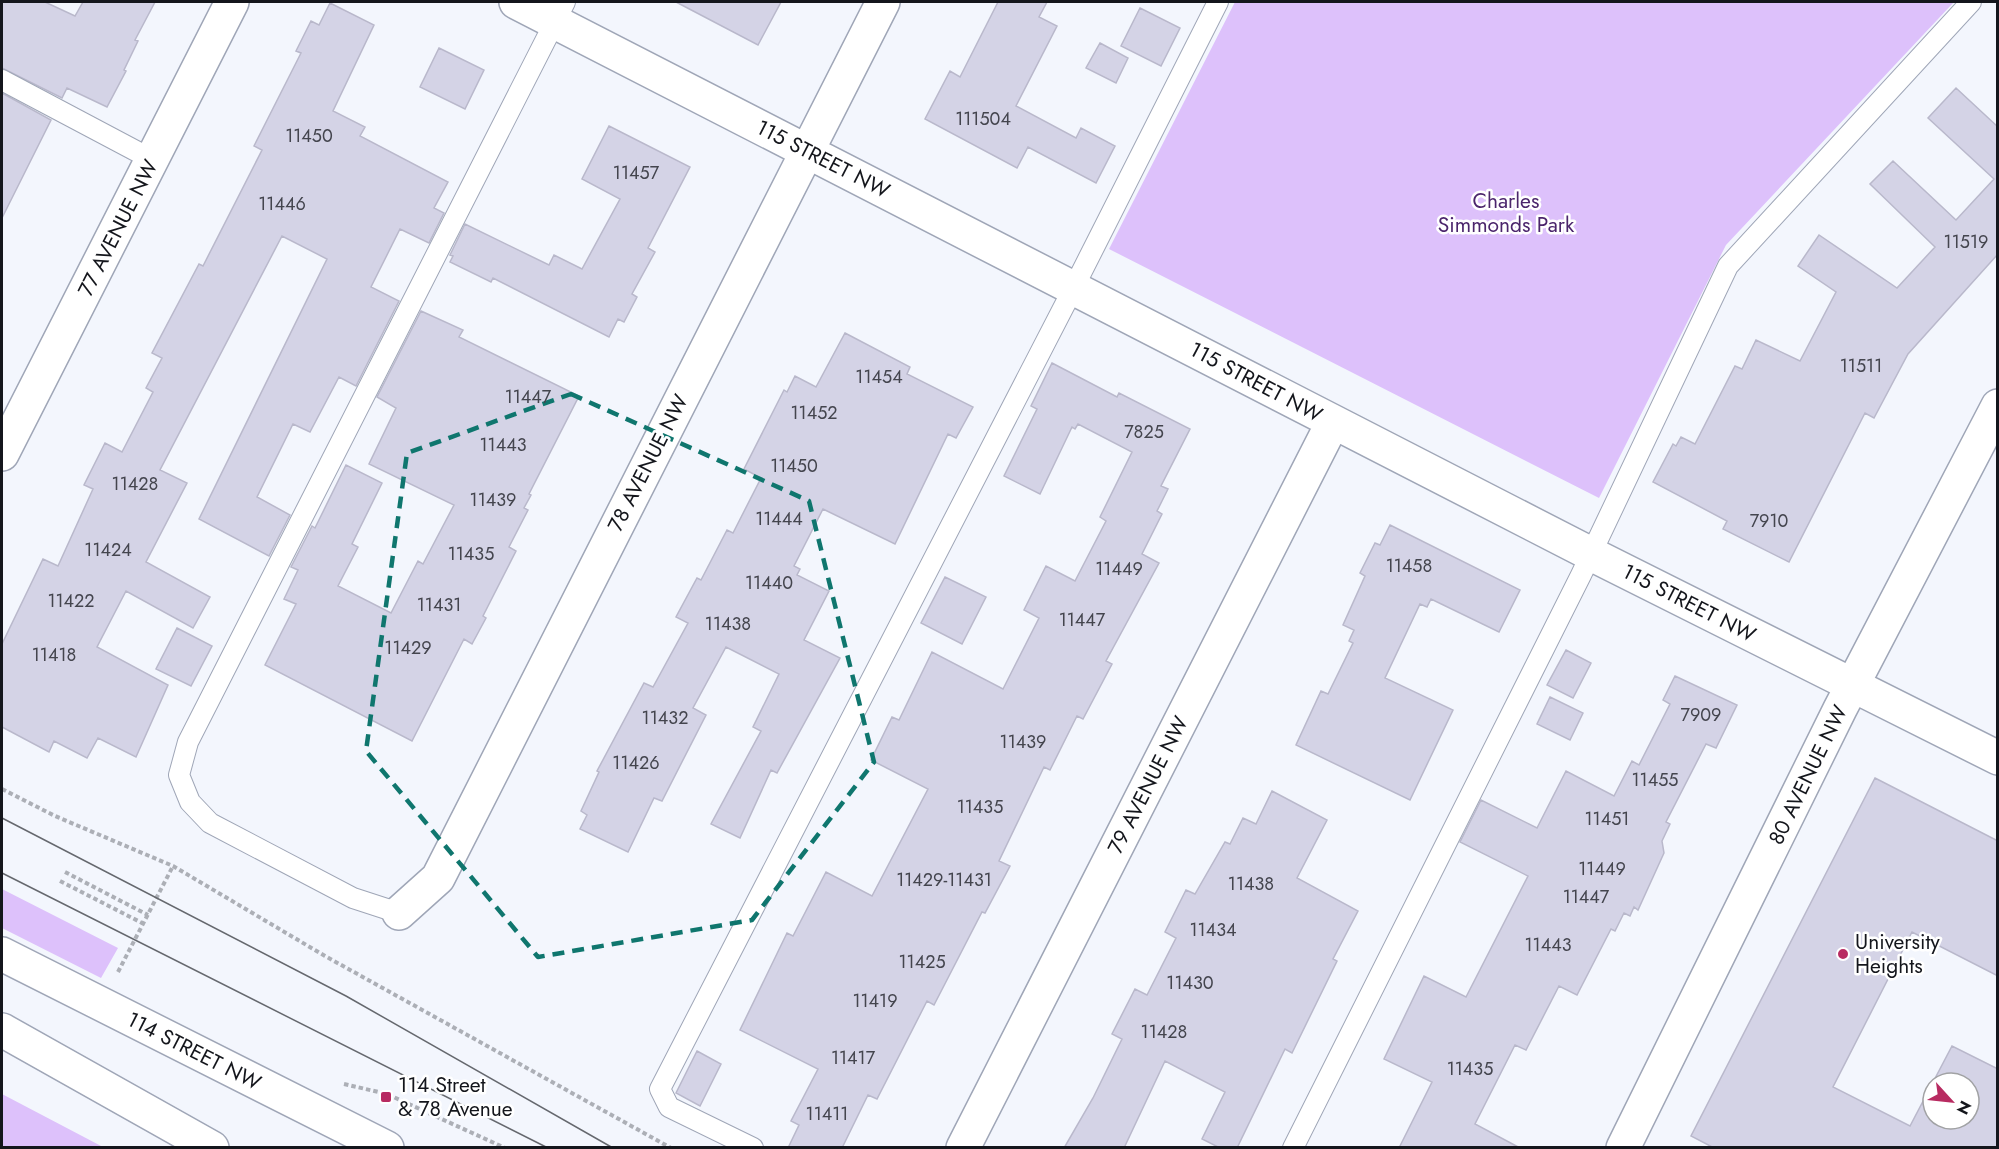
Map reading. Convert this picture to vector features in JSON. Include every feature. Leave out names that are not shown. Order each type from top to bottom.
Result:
[{"type":"street","name":"77 AVENUE NW","points":[[2,454],[232,2]]},
{"type":"street","name":"115 STREET NW","points":[[516,2],[560,12],[807,151],[1591,554],[1998,758]]},
{"type":"street","name":"78 AVENUE NW","points":[[399,914],[438,878],[883,2]]},
{"type":"street","name":"80 AVENUE NW","points":[[1623,1148],[1853,685],[1998,406]]},
{"type":"street","name":"79 AVENUE NW","points":[[963,1148],[1333,422]]},
{"type":"street","name":"114 STREET NW","points":[[2,954],[387,1148]]},
{"type":"street","points":[[2,1030],[212,1148]]},
{"type":"lane","points":[[753,1148],[669,1107],[660,1089],[1074,287],[1218,2]]},
{"type":"lane","points":[[1293,1148],[1591,554],[1728,266],[1971,2]]},
{"type":"lane","points":[[399,914],[353,898],[210,823],[189,802],[179,776],[188,742],[560,12]]},
{"type":"lane","points":[[2,80],[153,160]]},
{"type":"path","points":[[2,789],[64,820],[174,866],[325,956],[671,1148]]},
{"type":"path","points":[[60,882],[144,924],[174,866]]},
{"type":"path","points":[[64,872],[148,915]]},
{"type":"path","points":[[332,1082],[387,1094],[505,1148]]},
{"type":"highlighted area","points":[[571,394],[809,501],[874,762],[752,920],[538,957],[366,751],[407,453]]},
{"type":"green space","name":"Charles Simmonds Park","points":[[1235,2],[1954,2],[1726,245],[1599,498],[1109,249]]},
{"type":"green space","points":[[2,889],[118,948],[101,978],[2,928]]},
{"type":"green space","points":[[2,1094],[103,1147],[2,1147]]},
{"type":"building","points":[[2,2],[45,2],[75,16],[83,2],[155,2],[135,40],[138,41],[124,70],[126,71],[107,107],[67,88],[62,98],[2,68]]},
{"type":"building","points":[[676,2],[781,2],[758,45]]},
{"type":"building","points":[[998,2],[1047,2],[1039,17],[1057,26],[1016,106],[1076,138],[1081,128],[1115,146],[1096,183],[1028,147],[1017,168],[925,119],[950,71],[960,77]]},
{"type":"building","points":[[330,3],[374,25],[333,111],[365,127],[360,136],[448,182],[434,208],[444,213],[429,243],[400,229],[371,287],[399,301],[356,386],[339,377],[310,432],[293,424],[257,497],[290,515],[269,556],[199,519],[327,259],[282,236],[160,470],[187,483],[146,562],[210,597],[193,628],[126,591],[97,647],[168,685],[136,757],[98,738],[87,758],[54,741],[49,752],[2,727],[2,644],[43,559],[58,566],[93,489],[84,485],[105,443],[122,452],[153,392],[146,388],[162,358],[152,353],[199,264],[203,266],[262,150],[254,146],[301,53],[296,51],[311,21],[319,25]]},
{"type":"building","points":[[1140,8],[1180,28],[1161,66],[1121,46]]},
{"type":"building","points":[[1100,43],[1128,58],[1116,83],[1086,68]]},
{"type":"building","points":[[439,48],[484,70],[465,109],[420,87]]},
{"type":"building","points":[[1956,88],[1998,127],[1998,254],[1908,354],[1874,418],[1865,413],[1789,562],[1723,529],[1727,521],[1653,482],[1673,444],[1676,446],[1681,437],[1695,444],[1735,366],[1742,369],[1756,340],[1800,361],[1836,292],[1798,266],[1819,235],[1897,288],[1935,247],[1870,184],[1893,161],[1956,220],[1994,179],[1928,118]]},
{"type":"building","points":[[2,93],[51,120],[2,218]]},
{"type":"building","points":[[609,126],[690,167],[648,248],[655,252],[632,294],[637,297],[624,322],[618,319],[609,337],[493,278],[491,282],[450,262],[453,256],[450,255],[465,224],[549,265],[554,255],[582,269],[620,199],[582,179]]},
{"type":"building","points":[[421,311],[463,330],[459,337],[579,396],[529,494],[531,495],[524,508],[528,510],[509,547],[516,551],[483,616],[486,618],[472,644],[464,639],[412,741],[265,665],[296,604],[284,599],[298,570],[291,567],[312,526],[315,528],[346,465],[382,483],[352,544],[358,547],[338,586],[391,613],[418,561],[423,564],[454,505],[369,464],[396,408],[377,397]]},
{"type":"building","points":[[845,333],[910,367],[907,374],[973,407],[956,438],[948,434],[895,544],[823,509],[794,566],[800,569],[797,575],[829,591],[804,640],[840,658],[777,773],[771,770],[740,838],[711,824],[761,731],[753,727],[779,674],[726,647],[693,708],[706,715],[662,801],[654,798],[628,852],[580,829],[587,815],[581,811],[599,772],[597,771],[644,683],[653,687],[688,623],[676,617],[697,578],[701,580],[727,530],[733,533],[761,478],[744,469],[784,390],[787,392],[795,376],[816,387]]},
{"type":"building","points":[[1052,363],[1117,397],[1119,393],[1190,429],[1161,486],[1168,489],[1157,511],[1162,514],[1142,554],[1159,563],[1106,661],[1112,664],[1083,719],[1077,716],[1050,770],[1044,767],[999,861],[1010,866],[985,913],[982,912],[934,1005],[927,1001],[877,1099],[868,1095],[842,1148],[788,1148],[799,1125],[791,1121],[818,1069],[740,1030],[787,933],[793,936],[826,872],[872,896],[928,789],[871,760],[892,717],[899,720],[932,652],[1003,689],[1039,618],[1024,610],[1046,566],[1075,581],[1106,521],[1100,517],[1132,452],[1078,424],[1075,429],[1072,427],[1040,494],[1004,476],[1037,409],[1031,406]]},
{"type":"building","points":[[1390,525],[1520,590],[1499,632],[1431,599],[1427,607],[1420,604],[1385,678],[1453,710],[1410,800],[1296,745],[1321,691],[1328,694],[1353,643],[1349,641],[1354,630],[1343,625],[1365,576],[1360,573],[1375,543],[1380,545]]},
{"type":"building","points":[[945,577],[986,597],[962,644],[921,623]]},
{"type":"building","points":[[177,628],[212,646],[191,686],[156,669]]},
{"type":"building","points":[[1566,650],[1591,663],[1573,698],[1547,685]]},
{"type":"building","points":[[1675,676],[1737,705],[1716,748],[1706,744],[1666,822],[1670,824],[1662,841],[1664,853],[1638,910],[1634,907],[1630,916],[1624,913],[1615,931],[1611,929],[1577,995],[1559,986],[1526,1050],[1515,1045],[1475,1124],[1520,1148],[1399,1148],[1432,1082],[1384,1059],[1424,976],[1466,997],[1528,876],[1460,842],[1481,800],[1537,828],[1566,771],[1614,796],[1632,761],[1639,765],[1670,704],[1663,700]]},
{"type":"building","points":[[1550,697],[1583,713],[1570,740],[1537,724]]},
{"type":"building","name":"University Heights","points":[[1875,778],[1998,841],[1998,976],[1912,932],[1833,1087],[1910,1126],[1921,1105],[1921,1131],[1981,1131],[1981,1071],[1939,1071],[1952,1046],[1998,1069],[1998,1148],[1714,1148],[1691,1136]]},
{"type":"building","points":[[1272,791],[1327,820],[1297,878],[1358,911],[1333,959],[1337,961],[1292,1053],[1285,1049],[1237,1148],[1220,1148],[1202,1139],[1225,1092],[1165,1061],[1124,1148],[1064,1148],[1093,1098],[1122,1039],[1112,1034],[1135,989],[1147,995],[1176,938],[1165,932],[1186,890],[1195,894],[1225,842],[1230,844],[1243,818],[1256,824]]},
{"type":"building","points":[[697,1051],[721,1064],[700,1106],[676,1093]]},
{"type":"tram line","points":[[2,818],[346,996],[613,1148]]},
{"type":"tram line","points":[[2,873],[548,1148]]},
{"type":"place","name":"University Heights","points":[[1843,954]]},
{"type":"place","name":"114 Street & 78 Avenue","points":[[386,1097]]}]
